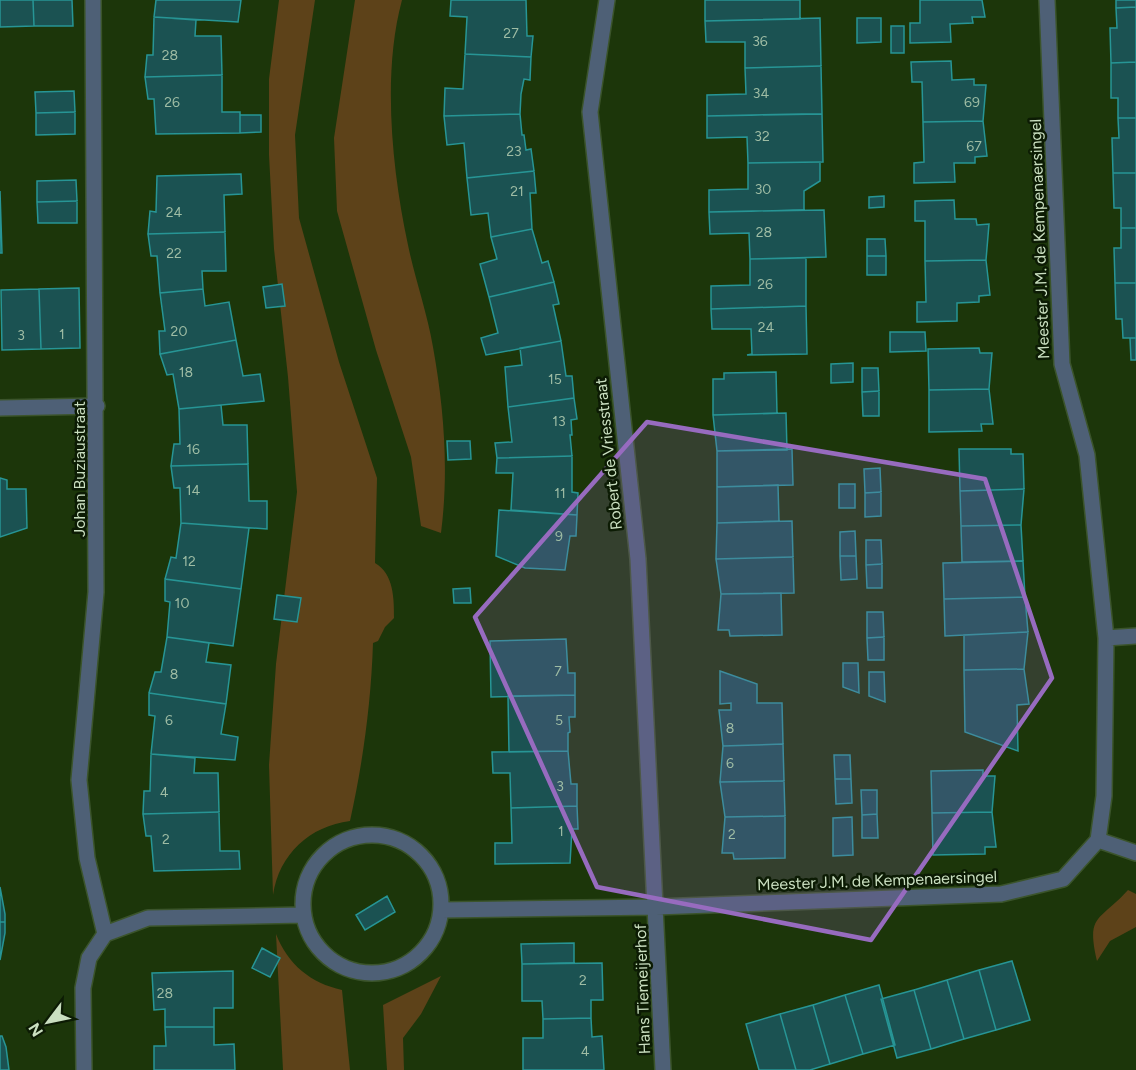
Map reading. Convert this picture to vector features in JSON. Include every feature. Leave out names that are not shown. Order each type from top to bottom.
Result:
[{"type":"street","name":"Johan Buziaustraat","points":[[93,0],[97,406],[96,592],[79,780],[87,858],[105,934]]},
{"type":"street","name":"Robert de Vriesstraat","points":[[607,0],[590,112],[638,559],[656,907]]},
{"type":"street","name":"Meester J.M. de Kempenaersingel","points":[[442,910],[656,907],[1001,894],[1064,879],[1098,840],[1104,796],[1106,638],[1087,455],[1062,364],[1047,0]]},
{"type":"street","points":[[0,408],[97,406]]},
{"type":"street","points":[[1106,638],[1136,636]]},
{"type":"street","points":[[373,835],[396,839],[415,850],[430,867],[440,888],[442,910],[436,931],[418,956],[392,971],[371,974],[352,971],[334,963],[319,950],[308,934],[302,915],[305,885],[319,858],[334,845],[354,837],[373,835]]},
{"type":"street","points":[[1098,840],[1136,853]]},
{"type":"street","name":"Hans Tiemeijerhof","points":[[656,907],[663,1070]]},
{"type":"street","points":[[84,1070],[83,988],[89,958],[105,934],[148,918],[302,915]]},
{"type":"highlighted area","points":[[647,422],[985,479],[1052,678],[871,940],[597,887],[475,617]]},
{"type":"shaded area","points":[[279,0],[315,0],[295,135],[299,218],[339,362],[377,478],[375,563],[386,574],[392,588],[394,618],[385,627],[378,641],[373,643],[366,733],[350,821],[322,829],[299,844],[282,867],[273,895],[269,765],[276,664],[297,492],[288,377],[274,249],[269,155],[269,79]]},
{"type":"shaded area","points":[[355,0],[402,0],[392,59],[394,154],[402,216],[430,334],[440,393],[445,463],[441,533],[421,526],[411,457],[376,350],[337,211],[334,138]]},
{"type":"shaded area","points":[[1128,890],[1136,894],[1136,927],[1110,941],[1097,961],[1094,926]]},
{"type":"shaded area","points":[[276,934],[287,955],[302,971],[320,983],[342,990],[350,1070],[283,1070]]},
{"type":"shaded area","points":[[441,976],[421,1014],[403,1038],[404,1070],[387,1070],[383,1005]]},
{"type":"building","points":[[0,0],[33,0],[34,26],[0,27]]},
{"type":"building","points":[[33,0],[72,0],[73,26],[34,26]]},
{"type":"building","points":[[156,0],[241,0],[238,22],[154,17]]},
{"type":"building","points":[[451,0],[526,0],[527,36],[533,36],[531,57],[465,54],[467,17],[450,16]]},
{"type":"building","points":[[705,0],[800,0],[800,19],[705,21]]},
{"type":"building","points":[[920,0],[982,0],[985,17],[972,17],[973,23],[950,24],[951,42],[910,43],[910,23],[920,23]]},
{"type":"building","points":[[1116,0],[1136,0],[1136,7],[1116,8]]},
{"type":"building","points":[[1136,7],[1136,62],[1111,63],[1110,28],[1117,28],[1116,8]]},
{"type":"building","points":[[154,17],[196,20],[195,36],[221,36],[222,75],[145,77],[147,55],[153,55]]},
{"type":"building","points":[[820,18],[821,66],[745,68],[745,42],[706,42],[705,21]]},
{"type":"building","points":[[857,18],[881,18],[881,42],[857,43]]},
{"type":"building","points":[[891,26],[904,26],[904,53],[891,53]]},
{"type":"building","points":[[465,54],[531,57],[530,80],[524,79],[520,114],[444,116],[445,88],[463,89]]},
{"type":"building","points":[[951,61],[952,80],[974,79],[974,85],[986,85],[983,121],[923,122],[922,82],[912,82],[911,62]]},
{"type":"building","points":[[1136,62],[1136,118],[1118,118],[1118,98],[1111,98],[1111,63]]},
{"type":"building","points":[[821,66],[822,114],[707,116],[707,95],[746,94],[745,68]]},
{"type":"building","points":[[222,75],[222,112],[240,112],[240,133],[156,134],[154,99],[148,99],[145,77]]},
{"type":"building","points":[[74,91],[75,112],[36,113],[35,92]]},
{"type":"building","points":[[75,112],[75,134],[36,135],[36,113]]},
{"type":"building","points":[[520,114],[522,135],[524,135],[526,150],[531,149],[534,171],[467,178],[464,143],[447,145],[444,116]]},
{"type":"building","points":[[822,114],[823,162],[748,163],[747,137],[707,138],[707,116]]},
{"type":"building","points":[[240,115],[261,115],[261,132],[240,133]]},
{"type":"building","points":[[1118,118],[1136,118],[1136,173],[1113,173],[1112,138],[1119,138]]},
{"type":"building","points":[[983,121],[987,156],[975,157],[975,163],[954,163],[955,182],[914,183],[914,163],[924,162],[923,122]]},
{"type":"building","points":[[820,162],[820,181],[804,191],[804,210],[709,212],[709,190],[748,189],[748,163]]},
{"type":"building","points":[[534,171],[536,193],[530,193],[532,229],[491,237],[488,213],[471,215],[467,178]]},
{"type":"building","points":[[1113,173],[1136,173],[1136,228],[1121,228],[1121,208],[1114,208]]},
{"type":"building","points":[[241,174],[242,194],[224,195],[225,232],[148,234],[150,211],[156,212],[157,176]]},
{"type":"building","points":[[76,180],[77,201],[37,202],[37,181]]},
{"type":"building","points":[[0,191],[2,253],[0,253]]},
{"type":"building","points":[[884,196],[884,207],[869,208],[869,197]]},
{"type":"building","points":[[954,200],[955,219],[976,219],[977,225],[989,224],[986,260],[925,261],[925,221],[915,221],[915,201]]},
{"type":"building","points":[[77,201],[77,223],[38,223],[37,202]]},
{"type":"building","points":[[824,210],[826,257],[750,259],[749,233],[710,234],[709,212]]},
{"type":"building","points":[[1121,228],[1136,228],[1136,283],[1115,283],[1114,248],[1121,248]]},
{"type":"building","points":[[532,229],[542,263],[548,261],[554,282],[489,297],[480,264],[497,259],[491,237]]},
{"type":"building","points":[[225,232],[226,271],[202,271],[203,289],[160,293],[157,256],[151,256],[148,234]]},
{"type":"building","points":[[867,239],[885,239],[886,256],[867,256]]},
{"type":"building","points":[[867,256],[886,256],[886,275],[867,275]]},
{"type":"building","points":[[806,258],[806,306],[711,309],[711,286],[750,285],[750,259]]},
{"type":"building","points":[[986,260],[990,295],[979,296],[979,302],[957,303],[957,321],[917,322],[917,302],[926,302],[925,261]]},
{"type":"building","points":[[554,282],[559,304],[553,305],[561,341],[486,355],[481,338],[498,333],[489,297]]},
{"type":"building","points":[[1115,283],[1136,283],[1136,338],[1123,338],[1122,319],[1116,319]]},
{"type":"building","points":[[282,284],[285,306],[266,308],[263,287]]},
{"type":"building","points":[[79,288],[80,348],[41,349],[39,289]]},
{"type":"building","points":[[39,289],[41,349],[2,350],[1,290]]},
{"type":"building","points":[[203,289],[205,306],[229,302],[236,340],[160,354],[159,331],[165,331],[160,293]]},
{"type":"building","points":[[806,306],[807,354],[747,355],[752,354],[751,329],[712,329],[711,309]]},
{"type":"building","points":[[890,332],[925,332],[926,351],[890,352]]},
{"type":"building","points":[[1130,338],[1136,338],[1136,360],[1131,360]]},
{"type":"building","points":[[236,340],[243,376],[260,374],[264,401],[179,409],[173,374],[167,375],[160,354]]},
{"type":"building","points":[[561,341],[566,376],[572,376],[574,398],[508,407],[505,367],[522,365],[520,348]]},
{"type":"building","points":[[979,348],[980,353],[992,353],[989,389],[929,390],[928,349]]},
{"type":"building","points":[[853,363],[853,382],[831,383],[831,364]]},
{"type":"building","points":[[862,368],[878,368],[879,391],[862,392]]},
{"type":"building","points":[[776,372],[777,413],[713,415],[713,379],[724,379],[724,373]]},
{"type":"building","points":[[989,389],[993,424],[981,424],[982,431],[929,432],[929,390]]},
{"type":"building","points":[[879,391],[879,416],[863,416],[862,392]]},
{"type":"building","points":[[574,398],[577,419],[571,420],[572,456],[497,458],[495,443],[512,442],[508,407]]},
{"type":"building","points":[[221,405],[223,425],[247,425],[248,464],[171,466],[174,444],[180,444],[179,409]]},
{"type":"building","points":[[786,413],[787,450],[717,451],[713,415]]},
{"type":"building","points":[[447,441],[470,441],[471,459],[448,460]]},
{"type":"building","points":[[792,449],[793,485],[717,487],[717,451]]},
{"type":"building","points":[[959,449],[1011,449],[1011,454],[1023,454],[1024,489],[960,491]]},
{"type":"building","points":[[572,456],[572,492],[578,493],[577,515],[511,510],[513,473],[496,473],[497,458]]},
{"type":"building","points":[[248,464],[249,501],[267,501],[267,529],[181,523],[180,488],[174,488],[171,466]]},
{"type":"building","points":[[880,468],[881,492],[865,493],[864,469]]},
{"type":"building","points":[[0,478],[7,480],[7,489],[26,489],[27,528],[0,537]]},
{"type":"building","points":[[839,484],[855,484],[855,508],[839,508]]},
{"type":"building","points":[[778,485],[779,521],[717,523],[717,487]]},
{"type":"building","points":[[1024,489],[1021,525],[961,526],[960,491]]},
{"type":"building","points":[[881,492],[881,516],[865,517],[865,493]]},
{"type":"building","points":[[499,510],[577,515],[576,536],[570,536],[565,570],[525,568],[496,556]]},
{"type":"building","points":[[792,521],[793,557],[716,559],[717,523]]},
{"type":"building","points":[[181,523],[249,528],[241,589],[165,579],[171,557],[176,558]]},
{"type":"building","points":[[1021,525],[1023,561],[962,562],[961,526]]},
{"type":"building","points":[[855,531],[856,556],[840,556],[840,532]]},
{"type":"building","points":[[866,540],[881,540],[882,564],[866,565]]},
{"type":"building","points":[[840,556],[856,556],[857,579],[841,580]]},
{"type":"building","points":[[793,557],[794,593],[721,594],[716,559]]},
{"type":"building","points":[[1023,561],[1025,597],[944,599],[943,563]]},
{"type":"building","points":[[882,564],[882,588],[867,588],[866,565]]},
{"type":"building","points":[[165,579],[241,589],[233,646],[167,637],[170,602],[165,601]]},
{"type":"building","points":[[470,588],[471,603],[454,603],[453,589]]},
{"type":"building","points":[[781,593],[782,635],[730,636],[729,630],[718,630],[721,594]]},
{"type":"building","points":[[277,595],[301,598],[297,622],[274,619]]},
{"type":"building","points":[[1025,597],[1028,632],[945,636],[944,599]]},
{"type":"building","points":[[867,612],[883,612],[884,637],[867,638]]},
{"type":"building","points":[[1028,632],[1024,669],[964,670],[964,635]]},
{"type":"building","points":[[167,637],[209,643],[206,662],[231,665],[226,704],[149,693],[155,672],[161,672]]},
{"type":"building","points":[[884,637],[884,660],[868,660],[867,638]]},
{"type":"building","points":[[566,639],[568,673],[575,673],[575,695],[491,697],[490,641]]},
{"type":"building","points":[[843,663],[858,663],[859,693],[843,687]]},
{"type":"building","points":[[1024,669],[1029,704],[1017,705],[1018,751],[965,732],[964,670]]},
{"type":"building","points":[[720,671],[757,684],[757,703],[782,703],[783,744],[723,746],[719,710],[731,710],[731,703],[720,704]]},
{"type":"building","points":[[869,672],[884,672],[885,702],[869,696]]},
{"type":"building","points":[[149,693],[226,704],[221,734],[238,737],[235,760],[151,754],[155,716],[149,715]]},
{"type":"building","points":[[575,695],[575,717],[569,717],[568,751],[509,752],[508,696]]},
{"type":"building","points":[[783,744],[784,781],[720,782],[723,746]]},
{"type":"building","points":[[568,751],[571,784],[577,784],[577,806],[511,808],[510,773],[493,773],[492,752]]},
{"type":"building","points":[[151,754],[195,758],[194,773],[218,773],[219,812],[143,814],[144,791],[150,791]]},
{"type":"building","points":[[834,755],[850,755],[851,779],[835,779]]},
{"type":"building","points":[[983,770],[983,776],[995,776],[992,812],[932,813],[931,771]]},
{"type":"building","points":[[835,779],[851,779],[852,803],[836,804]]},
{"type":"building","points":[[784,781],[785,816],[725,817],[720,782]]},
{"type":"building","points":[[861,790],[877,790],[877,814],[862,815]]},
{"type":"building","points":[[577,806],[578,829],[572,829],[570,863],[495,864],[495,843],[512,843],[511,808]]},
{"type":"building","points":[[219,812],[220,851],[239,851],[240,869],[154,871],[151,836],[146,836],[143,814]]},
{"type":"building","points":[[992,812],[996,847],[985,847],[985,854],[933,855],[932,813]]},
{"type":"building","points":[[877,814],[878,838],[862,838],[862,815]]},
{"type":"building","points":[[785,816],[785,858],[734,859],[733,853],[722,853],[725,817]]},
{"type":"building","points":[[852,817],[853,855],[833,856],[833,818]]},
{"type":"building","points":[[0,887],[5,914],[5,922],[0,922]]},
{"type":"building","points":[[387,896],[395,912],[365,930],[356,915]]},
{"type":"building","points":[[0,922],[5,922],[5,933],[0,960]]},
{"type":"building","points":[[574,943],[574,963],[522,964],[521,944]]},
{"type":"building","points":[[262,948],[280,958],[270,977],[252,968]]},
{"type":"building","points":[[1012,961],[1030,1020],[996,1030],[979,970]]},
{"type":"building","points":[[602,963],[603,1000],[591,1000],[591,1018],[543,1019],[542,1001],[522,1001],[522,964]]},
{"type":"building","points":[[979,970],[996,1030],[964,1039],[947,980]]},
{"type":"building","points":[[233,971],[233,1008],[214,1008],[214,1027],[165,1027],[165,1009],[154,1010],[152,973]]},
{"type":"building","points":[[947,980],[964,1039],[931,1049],[914,990]]},
{"type":"building","points":[[879,985],[895,1045],[863,1054],[845,995]]},
{"type":"building","points":[[914,990],[931,1049],[897,1058],[881,999]]},
{"type":"building","points":[[845,995],[863,1054],[830,1064],[813,1005]]},
{"type":"building","points":[[813,1005],[830,1064],[810,1070],[796,1070],[780,1014]]},
{"type":"building","points":[[780,1014],[796,1070],[759,1070],[746,1024]]},
{"type":"building","points":[[591,1018],[592,1037],[602,1036],[604,1070],[523,1070],[523,1038],[543,1038],[543,1019]]},
{"type":"building","points":[[165,1027],[214,1027],[214,1045],[234,1044],[235,1070],[154,1070],[154,1046],[166,1046]]},
{"type":"building","points":[[0,1036],[6,1047],[9,1070],[0,1070]]}]
